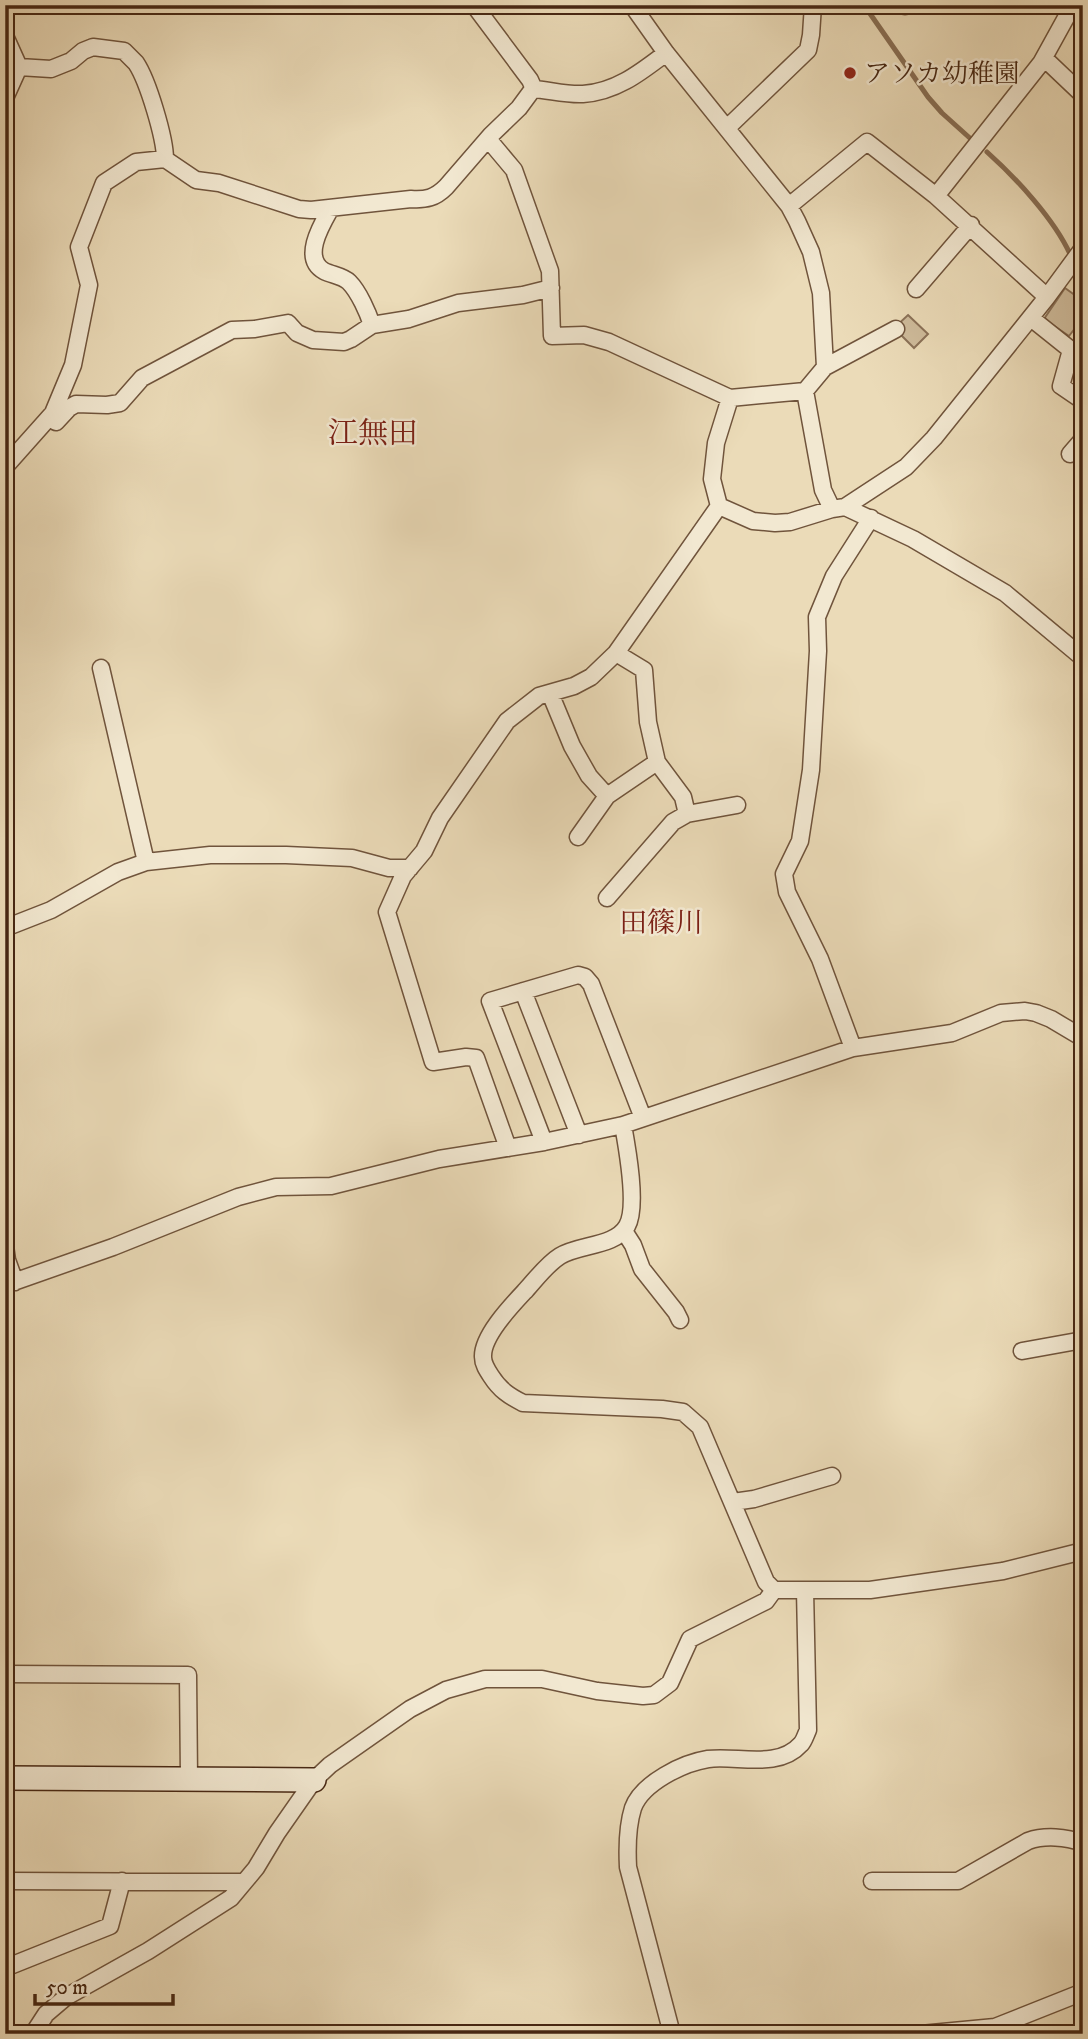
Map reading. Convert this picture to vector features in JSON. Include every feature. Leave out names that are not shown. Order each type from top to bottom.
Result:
[{"type":"street","points":[[474,5],[534,89]]},
{"type":"street","points":[[632,5],[666,52],[789,206],[811,252],[821,293],[825,367]]},
{"type":"street","points":[[727,128],[808,50],[813,5]]},
{"type":"street","points":[[936,196],[1044,58],[1073,5]]},
{"type":"street","points":[[5,36],[19,67],[5,97]]},
{"type":"street","points":[[19,67],[51,69],[71,61],[93,47],[124,51],[137,64],[147,89],[165,145],[165,159]]},
{"type":"street","points":[[534,89],[583,94],[614,88],[641,72],[666,52]]},
{"type":"street","points":[[1044,58],[1083,95]]},
{"type":"street","points":[[5,467],[53,412],[73,365],[89,285],[79,247],[104,183],[136,162],[165,159],[196,180],[219,183],[299,209],[425,200],[439,194],[446,187],[534,89]]},
{"type":"street","points":[[488,139],[514,170],[550,271],[552,336],[584,335],[602,340],[730,398],[805,391],[825,367],[896,330]]},
{"type":"street","points":[[789,206],[867,142],[971,225],[1047,297]]},
{"type":"street","points":[[331,208],[315,240],[316,262],[323,271],[348,281],[369,313],[372,325]]},
{"type":"street","points":[[916,289],[971,225]]},
{"type":"street","points":[[719,506],[753,521],[775,523],[805,518],[838,508],[906,467],[934,438],[1031,318],[1083,248]]},
{"type":"street","points":[[49,418],[56,422],[76,404],[107,405],[120,402],[142,378],[232,330],[288,323],[297,332],[313,340],[344,342],[372,325],[409,319],[458,303],[523,295],[551,288]]},
{"type":"street","points":[[1031,318],[1070,350],[1060,386],[1083,401]]},
{"type":"street","points":[[805,391],[823,490],[838,508],[871,518],[913,539],[1005,593],[1083,658]]},
{"type":"street","points":[[508,1147],[476,1058],[433,1062],[387,912],[403,876],[424,851],[440,818],[507,721],[531,700],[574,686],[591,677],[617,653],[719,506],[712,478],[716,443],[730,398]]},
{"type":"street","points":[[1070,454],[1083,439]]},
{"type":"street","points":[[853,1048],[820,959],[787,892],[784,874],[800,841],[810,770],[818,651],[817,617],[834,576],[871,518]]},
{"type":"street","points":[[617,653],[644,670],[648,722],[657,761],[682,797],[687,814]]},
{"type":"street","points":[[101,668],[146,862]]},
{"type":"street","points":[[550,693],[572,746],[589,776],[607,796]]},
{"type":"street","points":[[578,837],[607,796],[657,761]]},
{"type":"street","points":[[607,898],[673,822],[687,814],[737,805]]},
{"type":"street","points":[[5,928],[51,910],[118,872],[146,862],[210,855],[286,855],[352,858],[389,868],[410,868]]},
{"type":"street","points":[[544,1142],[490,1001],[578,975],[585,977],[591,984],[643,1118]]},
{"type":"street","points":[[523,991],[579,1135]]},
{"type":"street","points":[[5,1246],[10,1284],[114,1247],[237,1197],[276,1187],[331,1186],[439,1159],[544,1142],[623,1125],[853,1048],[952,1033],[1001,1013],[1036,1013],[1083,1038]]},
{"type":"street","points":[[623,1125],[629,1161],[629,1223],[624,1231],[600,1243],[572,1250],[558,1257],[517,1300],[489,1336],[483,1349],[483,1360],[497,1386],[506,1395],[523,1403],[683,1412],[700,1427],[766,1581],[774,1590],[870,1590],[1003,1571],[1083,1550]]},
{"type":"street","points":[[624,1231],[633,1245],[642,1269],[680,1320]]},
{"type":"street","points":[[1022,1351],[1083,1340]]},
{"type":"street","points":[[733,1502],[754,1499],[832,1476]]},
{"type":"street","points":[[33,2034],[46,2014],[66,1997],[148,1951],[231,1898],[256,1868],[314,1780],[330,1765],[394,1719],[433,1696],[485,1679],[542,1679],[597,1690],[654,1695],[673,1679],[690,1639],[766,1601],[774,1590]]},
{"type":"street","points":[[672,2034],[628,1867],[627,1840],[634,1805],[652,1783],[678,1768],[708,1759],[772,1759],[786,1755],[802,1744],[808,1730],[805,1590]]},
{"type":"street","points":[[5,1674],[188,1675],[188,1779]]},
{"type":"street","points":[[5,1778],[314,1780]]},
{"type":"street","points":[[872,1881],[958,1881],[1039,1837],[1083,1843]]},
{"type":"street","points":[[5,1881],[243,1882]]},
{"type":"street","points":[[5,1968],[110,1927],[122,1881]]},
{"type":"street","points":[[921,2034],[995,2027],[1083,1992]]},
{"type":"shaded area","points":[[1065,288],[1083,301],[1083,318],[1069,336],[1044,319]]},
{"type":"shaded area","points":[[908,315],[928,334],[914,348],[894,328]]},
{"type":"waterway","points":[[864,5],[928,97],[972,140]]},
{"type":"waterway","points":[[987,152],[1033,200],[1070,254]]},
{"type":"waterway","points":[[1079,280],[1083,286]]},
{"type":"place","name":"アソカ幼稚園","points":[[850,73]]},
{"type":"district","name":"江無田","points":[[373,433]]},
{"type":"district","name":"田篠川","points":[[661,922]]}]
